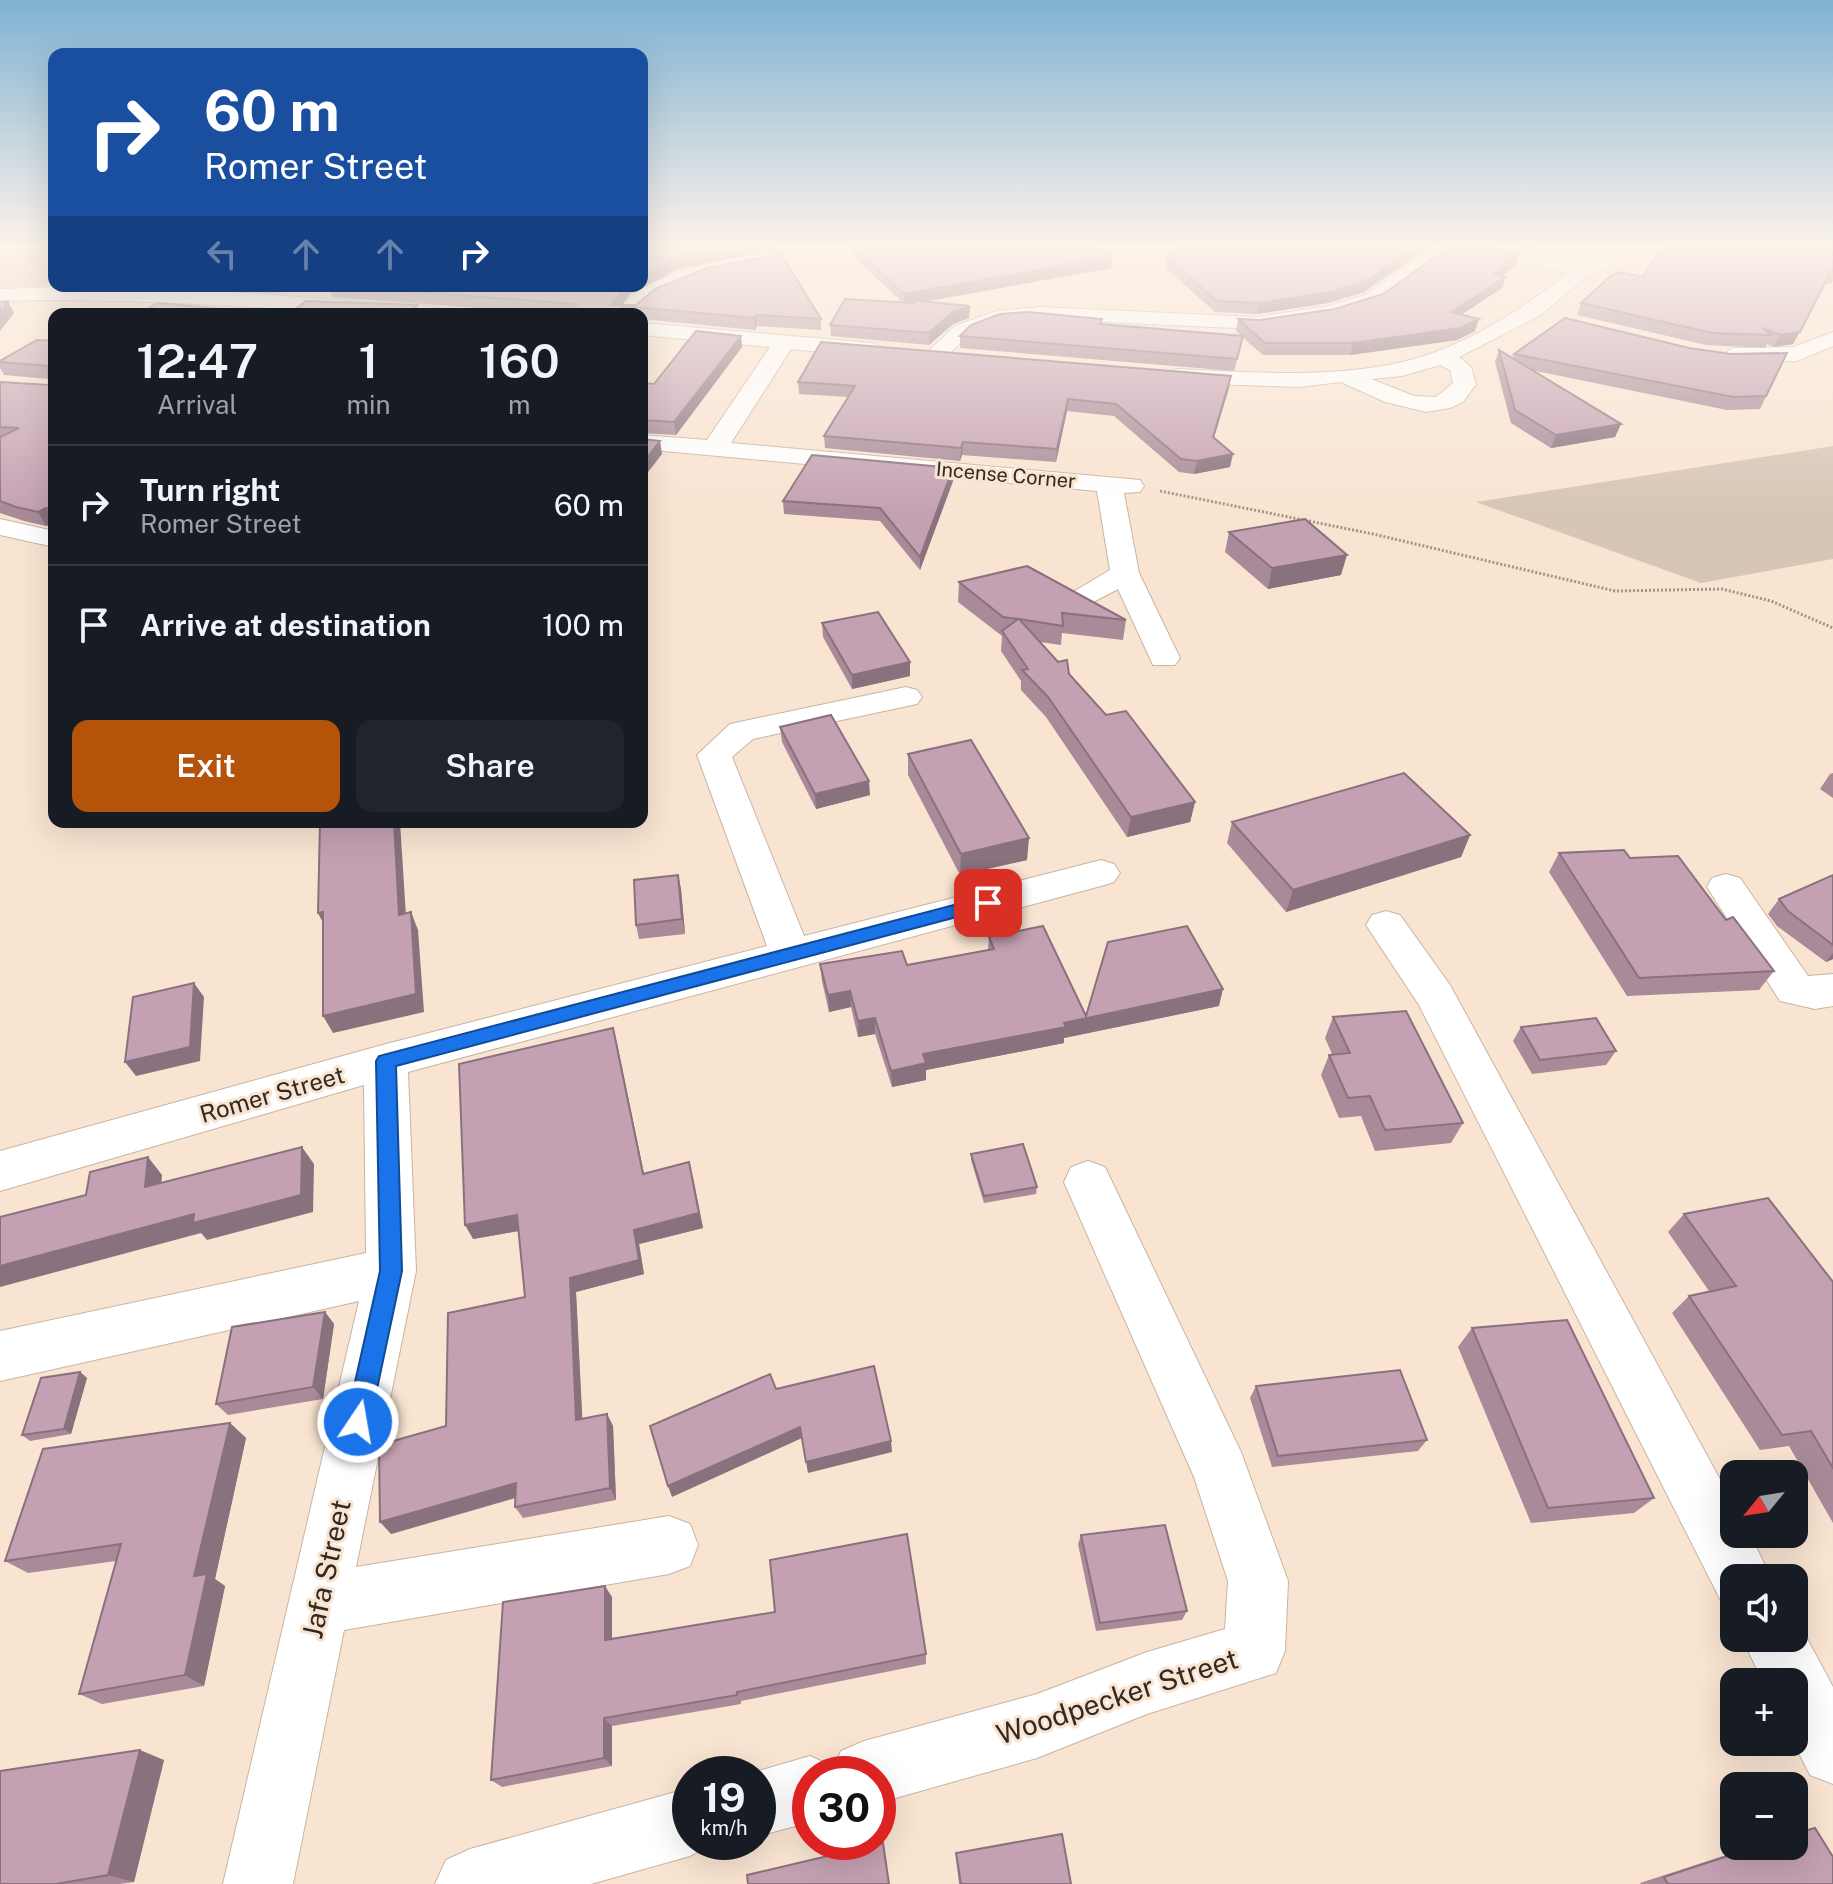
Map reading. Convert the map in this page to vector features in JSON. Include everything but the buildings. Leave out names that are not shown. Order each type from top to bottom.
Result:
[{"type":"street","points":[[713,335],[888,352]]},
{"type":"street","points":[[955,335],[925,356],[964,359]]},
{"type":"street","points":[[1154,374],[1299,380],[1348,377],[1402,369],[1442,357],[1486,335]]},
{"type":"street","points":[[1714,353],[1797,354],[1833,338]]},
{"type":"street","points":[[714,449],[785,341]]},
{"type":"street","points":[[1348,377],[1398,398],[1423,405],[1443,404],[1457,398],[1465,384],[1460,367],[1442,357]]},
{"type":"street","name":"Incense Corner","points":[[648,443],[1120,485]]},
{"type":"street","points":[[1120,485],[1125,573],[1164,658]]},
{"type":"street","points":[[0,527],[48,538]]},
{"type":"street","points":[[1078,601],[1125,573]]},
{"type":"street","points":[[791,955],[714,755],[742,731],[906,697]]},
{"type":"street","name":"Romer Street","points":[[0,1171],[386,1061],[1101,873]]},
{"type":"street","points":[[1726,887],[1795,990],[1815,993],[1833,990]]},
{"type":"street","points":[[1386,925],[1435,996],[1734,1564]]},
{"type":"street","name":"Jafa Street","points":[[258,1884],[391,1271],[386,1061]]},
{"type":"street","name":"Woodpecker Street","points":[[896,1765],[1037,1726],[1147,1683],[1254,1651],[1258,1581],[1221,1472],[1088,1182]]},
{"type":"street","points":[[0,1356],[391,1271]]},
{"type":"street","points":[[318,1604],[669,1545]]},
{"type":"street","points":[[1780,1652],[1833,1752]]},
{"type":"street","points":[[470,1884],[672,1827]]},
{"type":"path","points":[[1120,485],[1373,534],[1615,591],[1722,589],[1771,601],[1833,628]]},
{"type":"shaded area","points":[[1833,446],[1833,559],[1701,583],[1476,502]]},
{"type":"route","points":[[358,1422],[391,1271],[386,1061],[988,903]]}]
